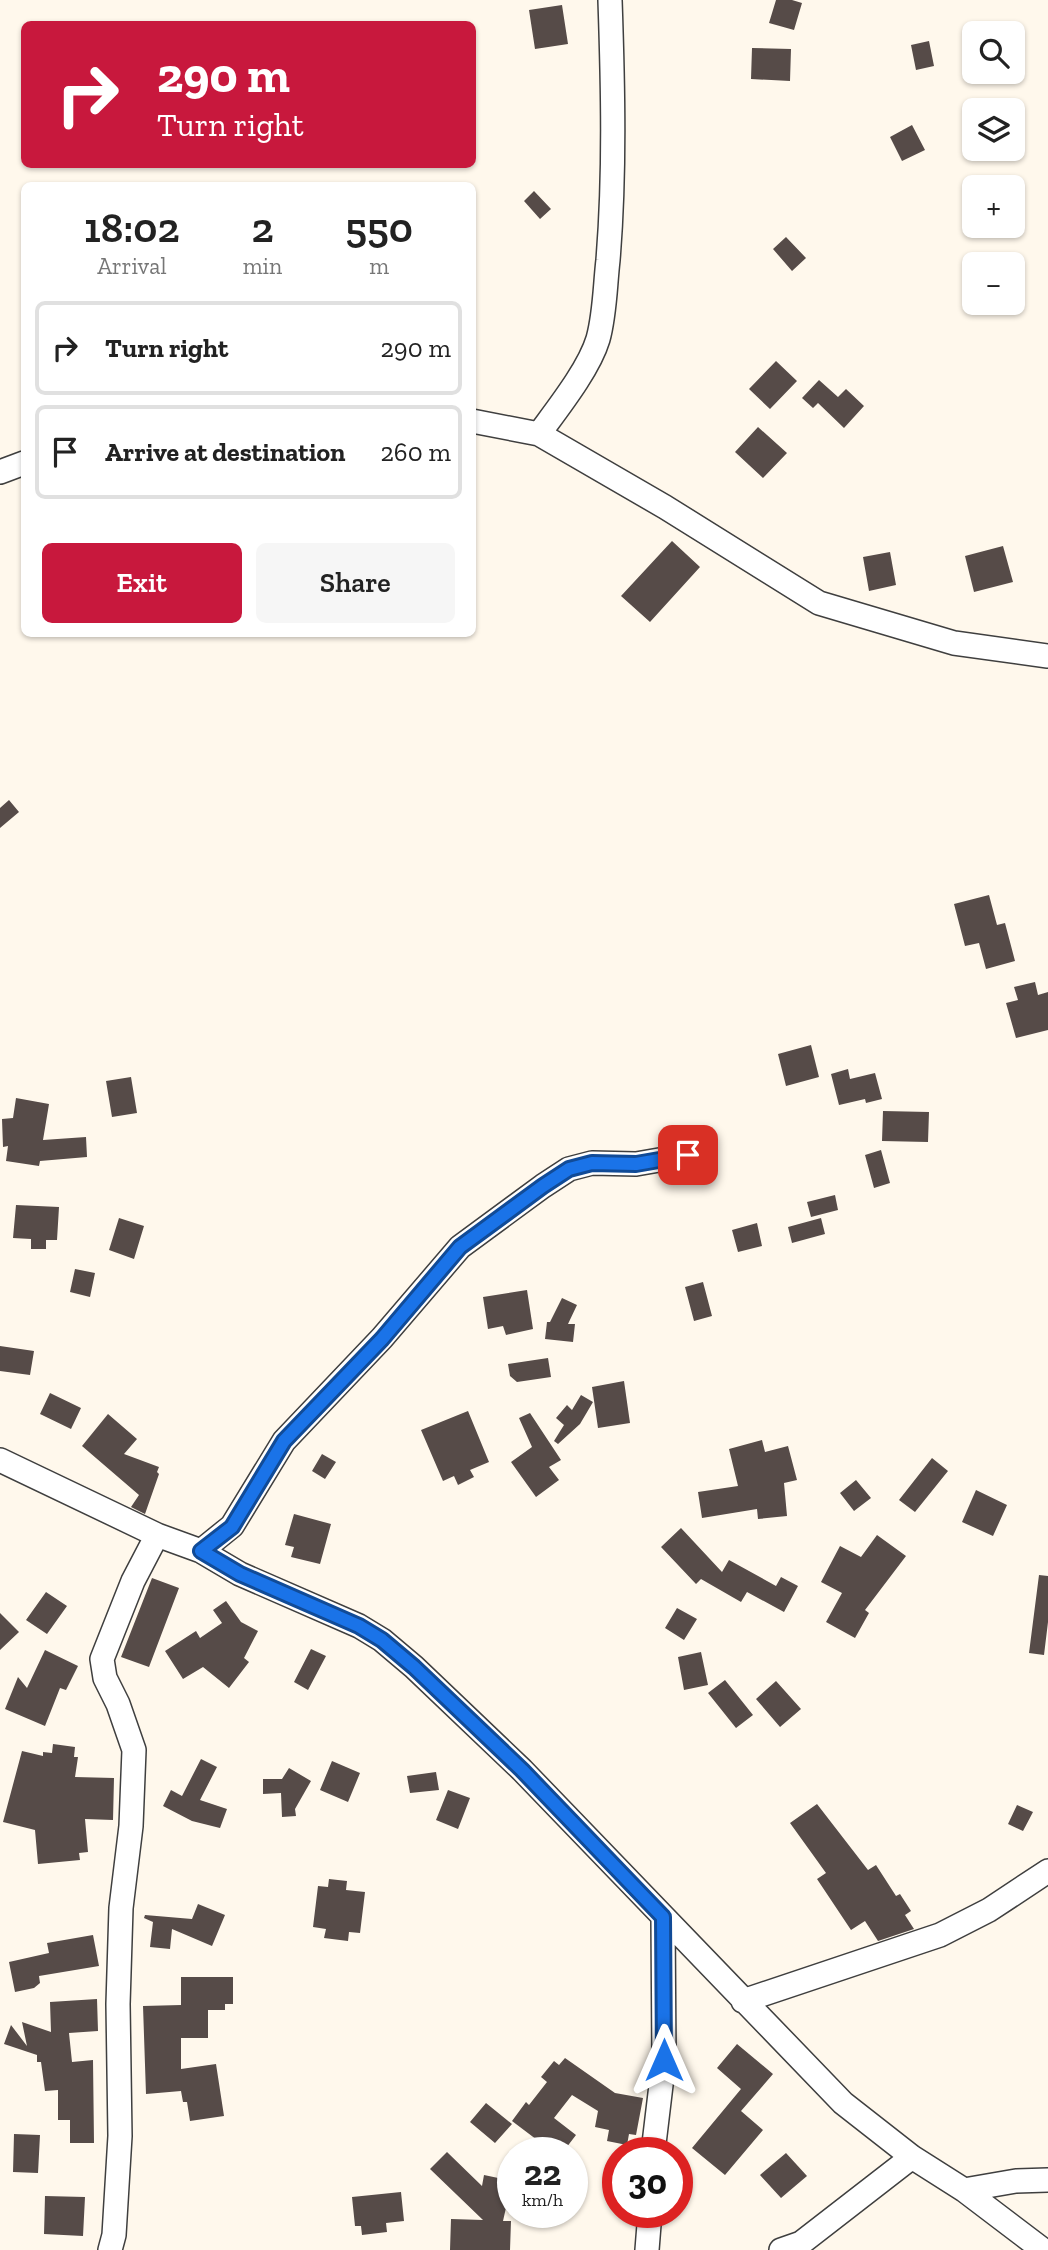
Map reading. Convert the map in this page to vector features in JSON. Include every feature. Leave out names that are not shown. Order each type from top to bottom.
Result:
[{"type":"street","points":[[539,434],[572,388],[597,341],[603,308],[611,228],[610,0]]},
{"type":"street","points":[[476,422],[539,434],[818,603],[954,643],[1048,656]]},
{"type":"street","points":[[0,472],[21,464]]},
{"type":"street","points":[[201,1551],[232,1527],[284,1441],[382,1339],[460,1247],[569,1169],[592,1163],[636,1164],[688,1155]]},
{"type":"street","points":[[0,1460],[157,1535],[201,1551],[240,1574],[359,1626],[382,1640],[522,1770],[843,2103],[912,2157],[964,2190],[1043,2250]]},
{"type":"street","points":[[110,2250],[114,2235],[120,2136],[118,2004],[121,1908],[131,1826],[134,1751],[118,1704],[105,1678],[102,1659],[133,1581],[157,1535]]},
{"type":"street","points":[[743,2000],[940,1935],[989,1910],[1048,1871]]},
{"type":"street","points":[[655,2137],[664,2060],[663,1917]]},
{"type":"street","points":[[781,2250],[801,2243],[912,2157]]},
{"type":"street","points":[[964,2190],[1016,2181],[1048,2180]]},
{"type":"street","points":[[647,2250],[649,2228]]},
{"type":"building","points":[[776,0],[802,3],[794,30],[769,23]]},
{"type":"building","points":[[562,5],[568,44],[535,49],[529,10]]},
{"type":"building","points":[[929,41],[934,66],[916,70],[911,45]]},
{"type":"building","points":[[752,48],[791,49],[790,81],[751,79]]},
{"type":"building","points":[[912,125],[925,150],[902,161],[890,137]]},
{"type":"building","points":[[534,191],[551,209],[540,219],[524,201]]},
{"type":"building","points":[[786,237],[806,258],[792,271],[773,249]]},
{"type":"building","points":[[776,361],[797,381],[770,409],[749,389]]},
{"type":"building","points":[[819,380],[838,397],[846,389],[864,406],[844,428],[818,403],[813,408],[802,398]]},
{"type":"building","points":[[758,427],[787,453],[763,478],[735,452]]},
{"type":"building","points":[[672,541],[700,567],[650,622],[621,596]]},
{"type":"building","points":[[1003,546],[1013,582],[974,592],[965,556]]},
{"type":"building","points":[[890,552],[896,585],[869,591],[863,557]]},
{"type":"building","points":[[9,800],[19,812],[0,828],[0,808]]},
{"type":"building","points":[[989,895],[997,925],[1005,923],[1015,961],[986,969],[979,943],[965,946],[954,904]]},
{"type":"building","points":[[1035,982],[1038,995],[1048,992],[1048,1030],[1016,1038],[1006,1003],[1018,1000],[1014,987]]},
{"type":"building","points":[[811,1045],[819,1077],[786,1086],[778,1054]]},
{"type":"building","points":[[848,1069],[850,1079],[875,1073],[882,1099],[866,1103],[865,1099],[839,1105],[831,1074]]},
{"type":"building","points":[[131,1077],[137,1113],[112,1117],[106,1081]]},
{"type":"building","points":[[16,1098],[49,1104],[43,1140],[86,1137],[87,1157],[40,1161],[39,1166],[6,1161],[8,1146],[3,1147],[2,1119],[13,1118]]},
{"type":"building","points":[[883,1111],[929,1112],[928,1142],[882,1141]]},
{"type":"building","points":[[881,1150],[890,1183],[874,1188],[865,1155]]},
{"type":"building","points":[[835,1195],[838,1210],[811,1217],[807,1202]]},
{"type":"building","points":[[16,1205],[59,1207],[57,1240],[46,1240],[46,1249],[31,1249],[31,1239],[13,1238]]},
{"type":"building","points":[[119,1218],[144,1226],[134,1259],[109,1250]]},
{"type":"building","points":[[821,1218],[825,1234],[792,1243],[788,1227]]},
{"type":"building","points":[[757,1223],[762,1246],[738,1252],[732,1230]]},
{"type":"building","points":[[75,1269],[95,1273],[90,1297],[70,1292]]},
{"type":"building","points":[[703,1282],[712,1316],[694,1321],[685,1287]]},
{"type":"building","points":[[527,1290],[533,1329],[506,1335],[503,1326],[488,1329],[483,1297]]},
{"type":"building","points":[[562,1298],[577,1305],[568,1324],[575,1324],[573,1342],[545,1339],[547,1322],[550,1322]]},
{"type":"building","points":[[0,1346],[34,1351],[30,1375],[0,1371]]},
{"type":"building","points":[[548,1358],[551,1377],[517,1382],[510,1376],[508,1364]]},
{"type":"building","points":[[624,1381],[630,1423],[598,1428],[592,1387]]},
{"type":"building","points":[[50,1393],[81,1408],[71,1429],[40,1414]]},
{"type":"building","points":[[581,1395],[593,1402],[580,1424],[558,1444],[554,1441],[564,1425],[556,1418],[567,1405],[572,1410]]},
{"type":"building","points":[[468,1411],[489,1462],[470,1470],[474,1477],[458,1485],[454,1476],[443,1481],[421,1430]]},
{"type":"building","points":[[530,1413],[561,1460],[549,1467],[559,1480],[536,1497],[511,1462],[532,1447],[519,1418]]},
{"type":"building","points":[[108,1414],[137,1439],[124,1454],[159,1467],[145,1514],[131,1507],[139,1495],[82,1446]]},
{"type":"building","points":[[762,1440],[765,1452],[788,1446],[797,1480],[784,1483],[787,1516],[758,1519],[757,1509],[702,1518],[698,1492],[738,1486],[729,1449]]},
{"type":"building","points":[[322,1454],[336,1462],[325,1479],[312,1471]]},
{"type":"building","points":[[932,1458],[948,1471],[915,1512],[899,1500]]},
{"type":"building","points":[[856,1480],[871,1498],[854,1511],[840,1493]]},
{"type":"building","points":[[976,1490],[1007,1505],[993,1536],[962,1522]]},
{"type":"building","points":[[294,1514],[331,1524],[320,1564],[291,1557],[294,1547],[285,1545]]},
{"type":"building","points":[[681,1528],[722,1572],[729,1560],[776,1586],[781,1577],[798,1586],[784,1612],[747,1592],[741,1602],[701,1579],[696,1584],[661,1547]]},
{"type":"building","points":[[877,1535],[906,1556],[865,1610],[869,1613],[855,1638],[826,1622],[842,1593],[821,1582],[840,1546],[861,1557]]},
{"type":"building","points":[[1039,1575],[1048,1576],[1048,1622],[1044,1655],[1029,1653]]},
{"type":"building","points":[[152,1578],[179,1588],[149,1667],[121,1657]]},
{"type":"building","points":[[46,1592],[67,1606],[47,1634],[26,1620]]},
{"type":"building","points":[[226,1601],[241,1622],[258,1631],[244,1658],[249,1662],[229,1688],[203,1667],[183,1679],[165,1651],[196,1631],[200,1638],[222,1623],[213,1610]]},
{"type":"building","points":[[677,1608],[697,1619],[684,1640],[665,1628]]},
{"type":"building","points":[[0,1613],[19,1632],[0,1650]]},
{"type":"building","points":[[311,1649],[326,1656],[308,1690],[294,1682]]},
{"type":"building","points":[[45,1650],[78,1666],[66,1690],[60,1688],[45,1726],[5,1709],[18,1677],[27,1688]]},
{"type":"building","points":[[701,1652],[708,1685],[684,1690],[678,1657]]},
{"type":"building","points":[[725,1680],[753,1715],[736,1728],[708,1693]]},
{"type":"building","points":[[776,1681],[801,1709],[780,1727],[756,1699]]},
{"type":"building","points":[[53,1744],[75,1747],[74,1757],[78,1757],[75,1777],[114,1778],[113,1820],[85,1819],[88,1852],[79,1853],[80,1860],[38,1864],[35,1830],[3,1822],[22,1751],[43,1756],[43,1752],[52,1753]]},
{"type":"building","points":[[201,1759],[217,1767],[200,1800],[227,1809],[220,1828],[192,1821],[163,1806],[171,1790],[182,1796]]},
{"type":"building","points":[[332,1761],[360,1773],[348,1802],[320,1790]]},
{"type":"building","points":[[289,1768],[311,1781],[295,1809],[296,1816],[282,1817],[281,1793],[263,1794],[263,1779],[282,1779]]},
{"type":"building","points":[[436,1772],[439,1790],[410,1793],[407,1776]]},
{"type":"building","points":[[448,1790],[470,1798],[458,1829],[436,1820]]},
{"type":"building","points":[[817,1804],[868,1870],[876,1865],[896,1896],[900,1894],[911,1911],[905,1915],[914,1929],[878,1941],[865,1921],[851,1930],[817,1879],[826,1873],[790,1823]]},
{"type":"building","points":[[1017,1805],[1033,1812],[1023,1831],[1008,1824]]},
{"type":"building","points":[[329,1879],[347,1881],[346,1890],[365,1892],[360,1933],[349,1932],[348,1941],[324,1938],[326,1929],[313,1927],[318,1886],[328,1887]]},
{"type":"building","points":[[198,1904],[225,1915],[212,1946],[172,1929],[170,1949],[150,1947],[153,1922],[144,1918],[145,1915],[192,1919]]},
{"type":"building","points":[[93,1935],[99,1966],[39,1976],[40,1983],[34,1988],[15,1992],[9,1962],[49,1953],[47,1943]]},
{"type":"building","points":[[181,1977],[233,1977],[233,2004],[225,2004],[225,2010],[208,2010],[208,2038],[181,2038],[181,2069],[216,2064],[224,2116],[190,2121],[187,2102],[183,2102],[181,2091],[146,2094],[143,2006],[181,2005]]},
{"type":"building","points":[[97,1999],[98,2031],[69,2033],[72,2062],[93,2060],[94,2143],[70,2143],[70,2120],[58,2120],[58,2090],[45,2091],[41,2062],[37,2062],[37,2055],[4,2044],[11,2025],[27,2046],[22,2022],[51,2032],[50,2002]]},
{"type":"building","points":[[737,2044],[773,2074],[741,2111],[763,2130],[725,2175],[693,2149],[741,2089],[717,2068]]},
{"type":"building","points":[[565,2058],[615,2093],[643,2098],[636,2135],[608,2137],[609,2130],[595,2127],[598,2111],[572,2095],[554,2118],[576,2135],[574,2137],[533,2137],[512,2121],[526,2102],[529,2105],[547,2082],[541,2077],[554,2061],[559,2065]]},
{"type":"building","points":[[486,2103],[512,2124],[500,2137],[497,2137],[495,2143],[470,2122]]},
{"type":"building","points":[[14,2134],[40,2135],[38,2173],[13,2172]]},
{"type":"building","points":[[447,2152],[482,2186],[484,2175],[497,2178],[497,2228],[511,2228],[510,2250],[450,2250],[451,2219],[483,2220],[430,2169]]},
{"type":"building","points":[[786,2153],[807,2176],[781,2198],[760,2175]]},
{"type":"building","points":[[401,2192],[404,2221],[386,2223],[387,2232],[362,2235],[361,2226],[355,2226],[352,2197]]},
{"type":"building","points":[[45,2196],[85,2197],[83,2236],[44,2234]]},
{"type":"route","points":[[664,2060],[663,1917],[522,1770],[382,1640],[359,1626],[240,1574],[201,1551],[232,1527],[284,1441],[382,1339],[460,1247],[569,1169],[592,1163],[636,1164],[688,1155]]}]
